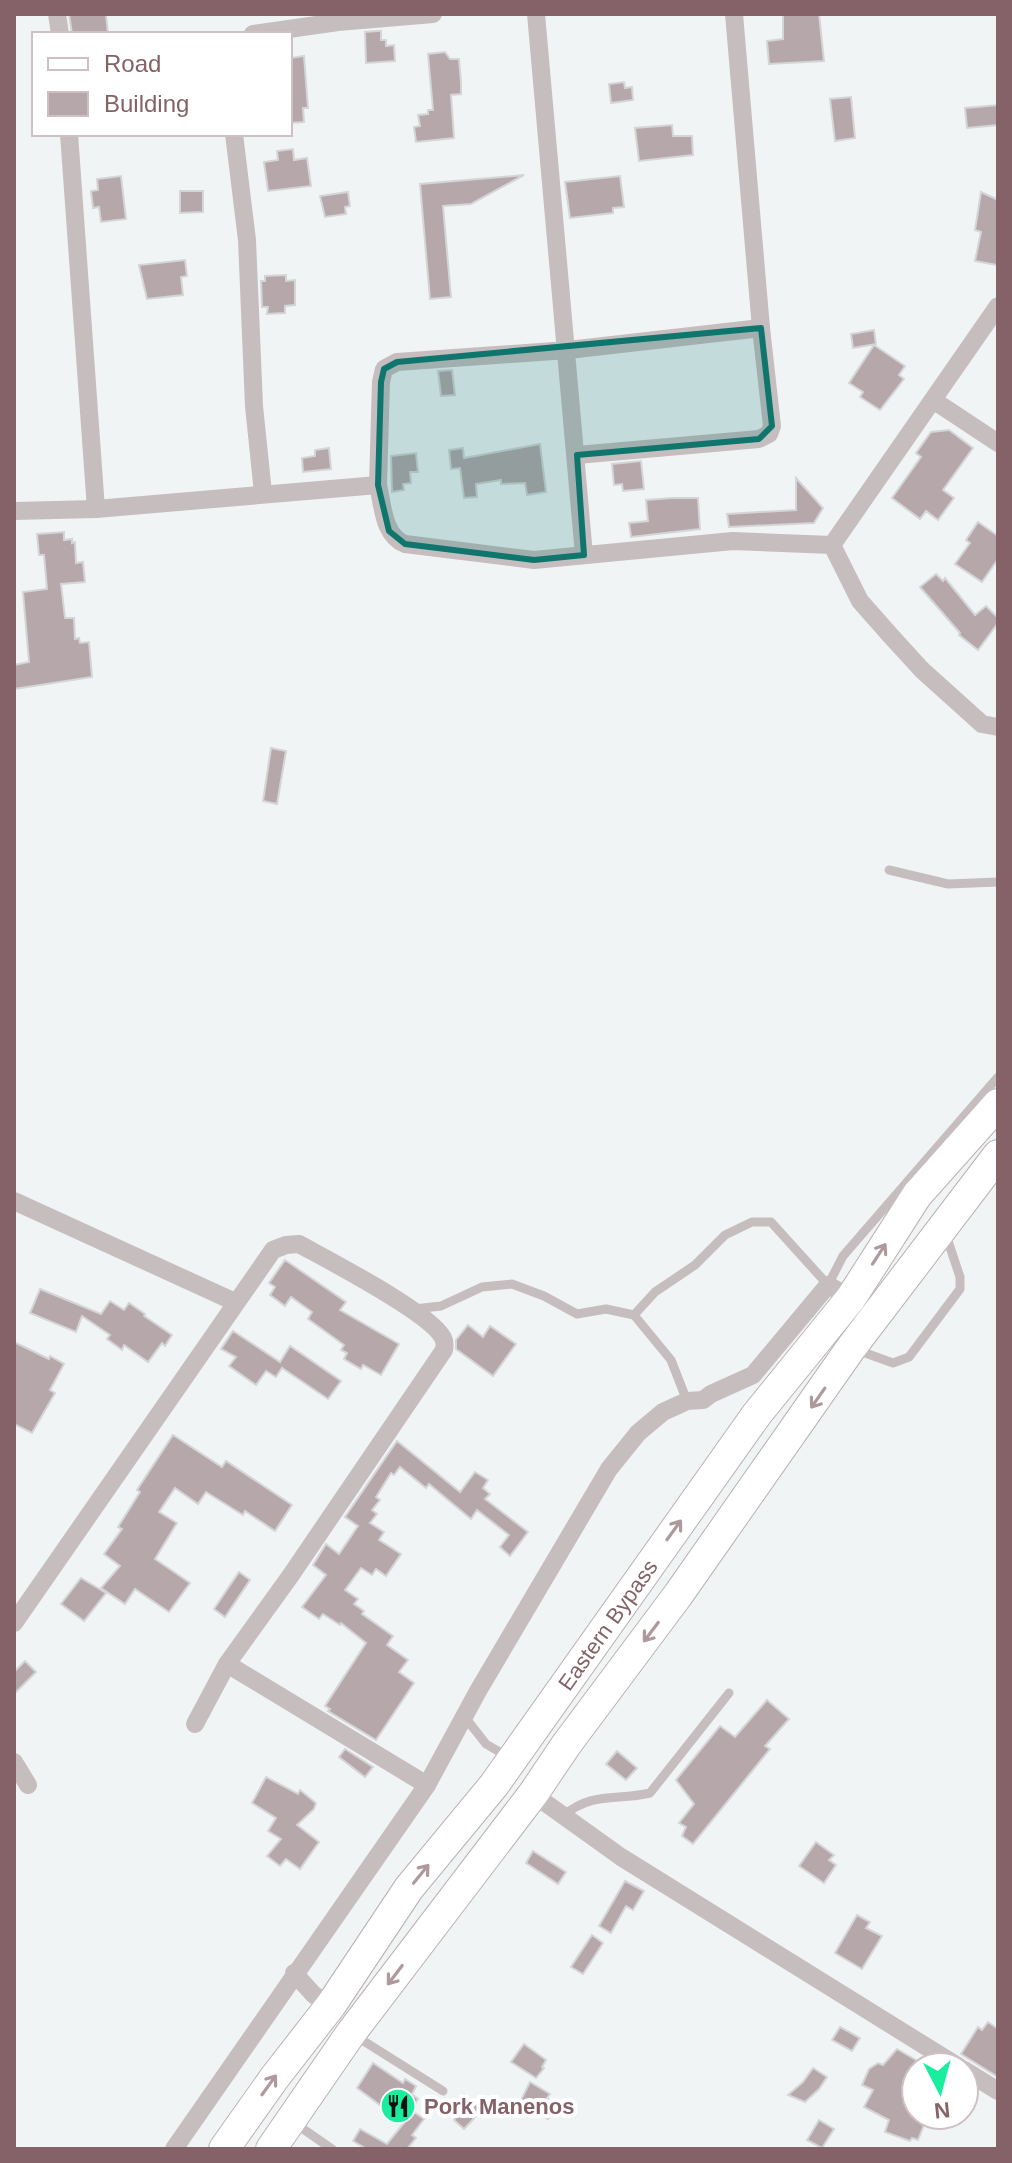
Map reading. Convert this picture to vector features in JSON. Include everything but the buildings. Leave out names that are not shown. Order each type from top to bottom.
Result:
[{"type":"main road","name":"Eastern Bypass","points":[[224,2149],[331,2005],[409,1888],[494,1785],[840,1292],[917,1195],[998,1104]]},
{"type":"main road","name":"Eastern Bypass","points":[[271,2149],[351,2033],[533,1794],[686,1583],[851,1348],[998,1155]]},
{"type":"main road","points":[[535,1725],[566,1745]]},
{"type":"street","points":[[264,32],[337,18],[433,14]]},
{"type":"street","points":[[536,14],[584,555]]},
{"type":"street","points":[[577,455],[759,439],[769,434],[772,426],[734,14]]},
{"type":"street","points":[[69,136],[96,509]]},
{"type":"street","points":[[234,136],[247,240],[254,406],[263,493]]},
{"type":"street","points":[[832,545],[998,306]]},
{"type":"street","points":[[761,328],[568,350],[397,362],[384,369],[378,485],[389,531],[394,540],[405,544],[534,560],[733,541],[832,545]]},
{"type":"street","points":[[933,400],[998,443]]},
{"type":"street","points":[[14,511],[96,509],[378,485]]},
{"type":"street","points":[[832,545],[860,601],[890,635],[922,670],[982,724],[998,727]]},
{"type":"street","points":[[14,1201],[235,1302]]},
{"type":"street","points":[[14,1623],[273,1250],[299,1244],[411,1310],[441,1335],[445,1341],[444,1350],[227,1664],[195,1724]]},
{"type":"street","points":[[174,2149],[427,1785],[609,1469],[638,1433],[663,1412],[687,1401],[703,1400],[753,1375],[840,1292]]},
{"type":"street","points":[[227,1664],[427,1785]]},
{"type":"street","points":[[14,1762],[28,1785]]},
{"type":"street","points":[[533,1794],[621,1857],[933,2051]]},
{"type":"street","points":[[294,1973],[314,1995],[331,2005]]},
{"type":"street","points":[[980,2080],[998,2091]]},
{"type":"lane","points":[[889,870],[948,884],[998,882]]},
{"type":"lane","points":[[840,1292],[843,1256],[998,1077]]},
{"type":"lane","points":[[634,1315],[655,1292],[695,1265],[725,1235],[752,1222],[771,1222],[840,1292]]},
{"type":"lane","points":[[851,1348],[893,1363],[909,1357],[960,1289],[960,1277],[943,1228]]},
{"type":"lane","points":[[411,1310],[441,1306],[482,1287],[512,1284],[544,1296],[577,1314],[606,1309],[634,1315],[671,1360],[687,1401]]},
{"type":"lane","points":[[563,1816],[584,1802],[650,1793],[729,1693]]},
{"type":"lane","points":[[464,1716],[486,1744],[511,1759]]},
{"type":"lane","points":[[351,2033],[443,2091]]},
{"type":"lane","points":[[291,2120],[332,2149]]},
{"type":"highlighted area","points":[[761,328],[772,426],[759,439],[577,455],[584,555],[534,560],[405,544],[389,531],[378,485],[381,382],[384,369],[397,362]]},
{"type":"place","name":"Pork Manenos","points":[[398,2106]]}]
